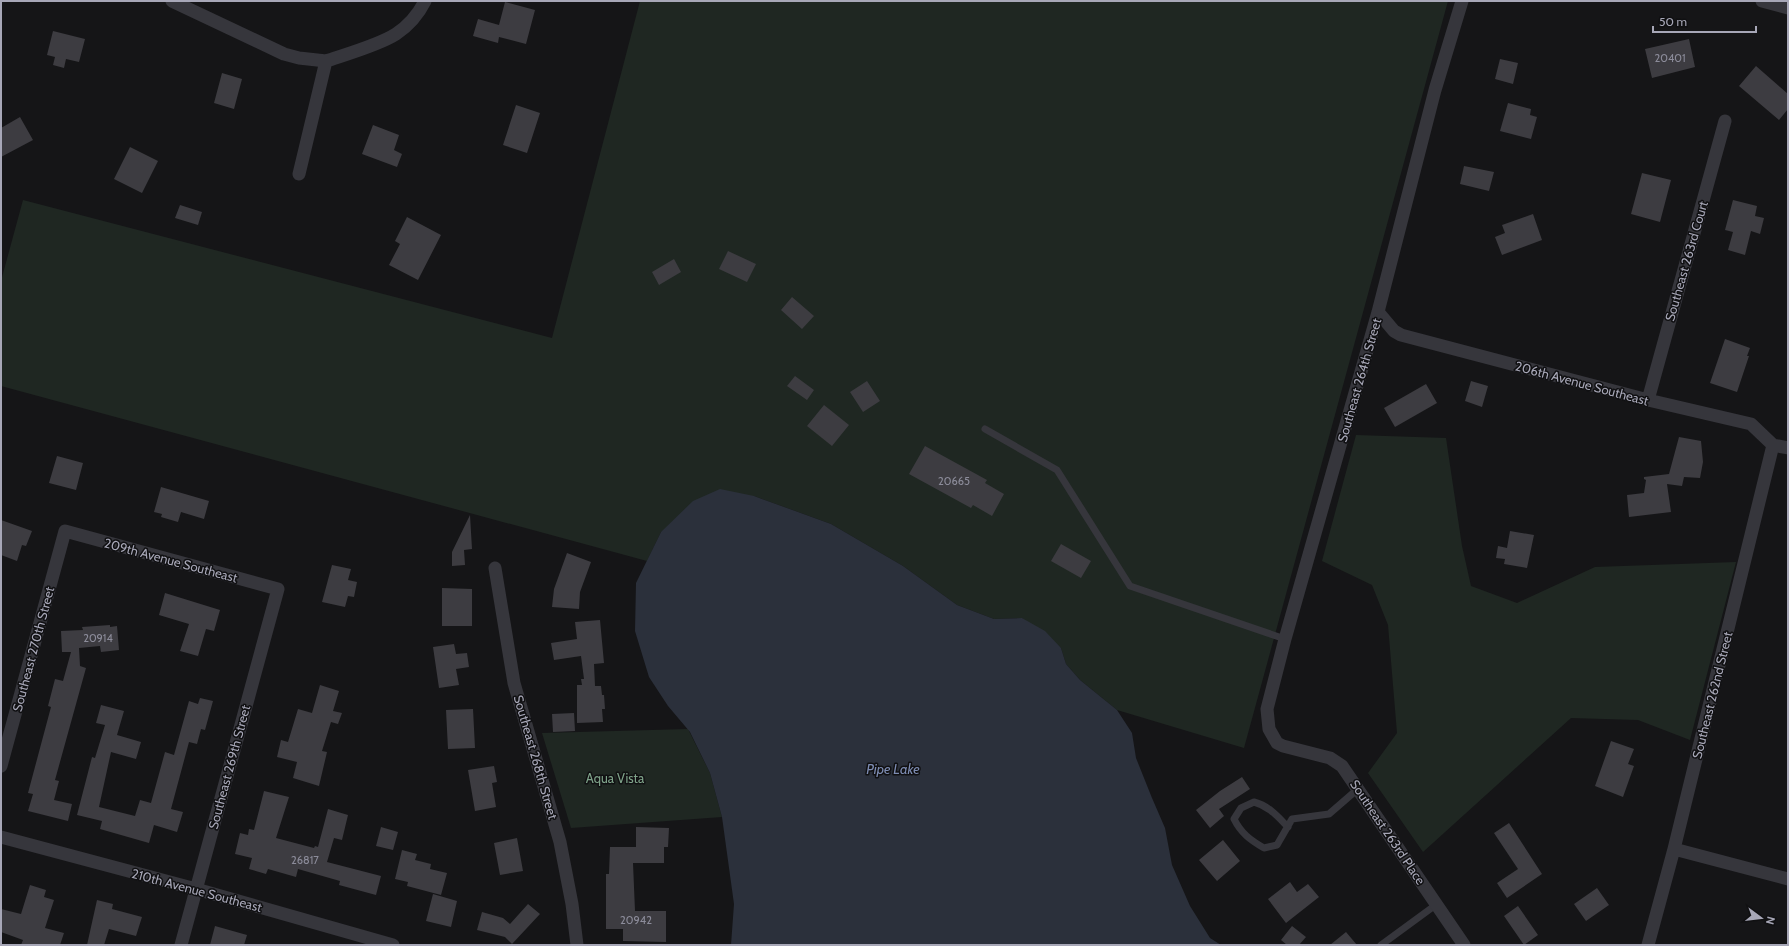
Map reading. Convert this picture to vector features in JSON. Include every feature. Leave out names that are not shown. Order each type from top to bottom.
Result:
[{"type":"street","points":[[172,1],[284,54],[299,58],[326,61],[361,49],[396,34],[413,18],[425,1]]},
{"type":"street","name":"Southeast 264th Street","points":[[1290,749],[1277,742],[1272,737],[1267,722],[1267,709],[1285,639],[1378,312],[1431,104],[1462,1]]},
{"type":"street","points":[[1762,1],[1788,8]]},
{"type":"street","points":[[299,174],[326,61]]},
{"type":"street","name":"Southeast 263rd Court","points":[[1648,400],[1725,122]]},
{"type":"street","name":"206th Avenue Southeast","points":[[1378,312],[1389,326],[1401,335],[1648,400],[1751,424],[1773,445]]},
{"type":"street","points":[[1773,445],[1788,448]]},
{"type":"street","name":"Southeast 262nd Street","points":[[1648,945],[1674,849],[1773,445]]},
{"type":"street","name":"209th Avenue Southeast","points":[[65,531],[278,589]]},
{"type":"street","name":"Southeast 270th Street","points":[[1,766],[65,531]]},
{"type":"street","name":"Southeast 268th Street","points":[[495,568],[514,683],[560,842],[572,904],[577,945]]},
{"type":"street","name":"Southeast 269th Street","points":[[180,945],[278,589]]},
{"type":"street","name":"Southeast 263rd Place","points":[[1290,749],[1323,756],[1336,761],[1342,766],[1359,788],[1464,945]]},
{"type":"street","name":"210th Avenue Southeast","points":[[1,837],[196,889],[393,945]]},
{"type":"street","points":[[1674,849],[1788,879]]},
{"type":"lane","points":[[985,429],[1057,470],[1130,586],[1285,639]]},
{"type":"lane","points":[[1288,827],[1272,810],[1262,804],[1254,802],[1241,808],[1234,819],[1238,829],[1249,840],[1264,848],[1277,845],[1288,827],[1292,819],[1329,814],[1359,788]]},
{"type":"lane","points":[[1381,945],[1437,904]]},
{"type":"green space","points":[[640,1],[1448,1],[1244,748],[1117,710],[1080,680],[1066,664],[1061,648],[1022,618],[994,619],[957,605],[903,566],[831,524],[754,496],[661,532],[647,561],[1,386],[1,281],[23,200],[552,338]]},
{"type":"green space","points":[[1356,435],[1446,438],[1462,546],[1471,586],[1517,603],[1595,567],[1736,562],[1690,740],[1638,720],[1571,718],[1423,852],[1368,773],[1397,733],[1388,625],[1372,585],[1322,561]]},
{"type":"green space","name":"Aqua Vista","points":[[688,729],[710,773],[722,817],[571,828],[542,733]]},
{"type":"water","name":"Pipe Lake","points":[[720,489],[754,496],[831,524],[903,566],[957,605],[994,619],[1022,618],[1045,631],[1061,648],[1066,664],[1080,680],[1117,710],[1132,733],[1136,758],[1165,828],[1172,865],[1190,906],[1210,938],[1221,945],[731,945],[734,904],[722,817],[710,773],[690,732],[668,706],[649,677],[635,631],[636,583],[661,532],[693,501]]},
{"type":"building","points":[[505,2],[535,10],[526,44],[499,37],[498,43],[473,36],[478,19],[499,25]]},
{"type":"building","points":[[53,31],[85,39],[79,62],[66,59],[64,68],[53,65],[55,57],[47,55]]},
{"type":"building","points":[[1689,39],[1695,67],[1652,78],[1645,49]]},
{"type":"building","points":[[1500,59],[1518,63],[1513,84],[1495,79]]},
{"type":"building","points":[[1756,66],[1788,94],[1788,109],[1779,120],[1739,86]]},
{"type":"building","points":[[222,73],[242,79],[234,109],[214,103]]},
{"type":"building","points":[[1508,103],[1531,109],[1530,115],[1537,117],[1531,139],[1500,131]]},
{"type":"building","points":[[516,105],[540,113],[527,153],[503,145]]},
{"type":"building","points":[[20,117],[33,140],[1,157],[1,128]]},
{"type":"building","points":[[373,125],[399,135],[394,150],[402,154],[397,167],[362,154]]},
{"type":"building","points":[[130,147],[158,161],[142,193],[114,179]]},
{"type":"building","points":[[1464,166],[1494,172],[1489,191],[1460,184]]},
{"type":"building","points":[[1642,173],[1671,180],[1660,222],[1631,214]]},
{"type":"building","points":[[1733,200],[1757,206],[1755,216],[1764,218],[1760,234],[1751,231],[1745,255],[1728,250],[1733,232],[1725,230]]},
{"type":"building","points":[[180,205],[202,212],[198,225],[175,218]]},
{"type":"building","points":[[1533,214],[1542,240],[1502,255],[1495,237],[1505,233],[1502,225]]},
{"type":"building","points":[[407,217],[441,235],[418,280],[389,265],[400,244],[395,241]]},
{"type":"building","points":[[728,251],[756,264],[747,282],[719,269]]},
{"type":"building","points":[[674,259],[681,272],[659,285],[652,272]]},
{"type":"building","points":[[792,297],[814,316],[802,329],[781,310]]},
{"type":"building","points":[[1725,339],[1750,348],[1747,356],[1749,356],[1737,392],[1710,383]]},
{"type":"building","points":[[795,376],[814,390],[807,400],[787,386]]},
{"type":"building","points":[[867,381],[880,401],[863,412],[850,392]]},
{"type":"building","points":[[1471,381],[1488,386],[1482,407],[1465,401]]},
{"type":"building","points":[[1426,384],[1437,403],[1395,427],[1384,408]]},
{"type":"building","points":[[824,405],[849,425],[832,446],[807,426]]},
{"type":"building","points":[[1679,437],[1701,441],[1703,462],[1700,478],[1684,477],[1682,486],[1667,484],[1671,512],[1629,517],[1627,495],[1644,493],[1646,480],[1644,477],[1669,474]]},
{"type":"building","points":[[925,446],[987,480],[985,483],[1004,494],[992,516],[973,505],[971,508],[909,474]]},
{"type":"building","points":[[57,456],[83,463],[76,490],[49,483]]},
{"type":"building","points":[[161,487],[209,501],[204,519],[181,512],[178,522],[161,517],[162,514],[154,512]]},
{"type":"building","points":[[470,515],[472,549],[464,550],[465,565],[452,566],[452,552]]},
{"type":"building","points":[[1,520],[32,531],[26,546],[22,545],[17,561],[1,555]]},
{"type":"building","points":[[1510,531],[1534,535],[1527,568],[1504,564],[1505,559],[1496,558],[1498,546],[1507,548]]},
{"type":"building","points":[[1061,544],[1091,561],[1081,578],[1051,561]]},
{"type":"building","points":[[567,553],[591,562],[580,592],[579,609],[552,607],[554,589]]},
{"type":"building","points":[[332,565],[351,569],[348,580],[357,582],[354,597],[348,596],[345,607],[322,602]]},
{"type":"building","points":[[442,588],[472,589],[472,626],[442,626]]},
{"type":"building","points":[[165,593],[220,610],[214,631],[206,629],[198,656],[180,651],[189,624],[159,615]]},
{"type":"building","points":[[600,620],[604,663],[594,664],[595,686],[601,686],[602,695],[604,695],[605,709],[602,709],[603,722],[577,723],[577,685],[582,685],[581,679],[584,679],[581,656],[554,660],[551,643],[577,639],[575,622]]},
{"type":"building","points":[[110,625],[110,627],[117,626],[119,650],[101,652],[100,646],[79,648],[80,666],[86,668],[55,780],[59,781],[54,800],[72,804],[68,821],[28,811],[33,794],[28,793],[51,707],[48,706],[55,679],[63,681],[71,652],[62,652],[61,631],[83,630],[82,627]]},
{"type":"building","points":[[454,644],[456,654],[467,653],[469,667],[456,669],[459,685],[439,688],[433,647]]},
{"type":"building","points":[[320,685],[339,691],[333,711],[342,713],[338,724],[331,722],[322,751],[327,752],[319,786],[293,778],[297,762],[277,757],[281,740],[288,742],[298,709],[312,713]]},
{"type":"building","points":[[200,698],[213,701],[205,730],[201,729],[197,744],[189,742],[171,809],[183,812],[177,832],[154,825],[149,843],[100,829],[102,821],[77,815],[92,757],[95,758],[105,725],[96,723],[101,705],[124,711],[117,735],[141,742],[136,759],[111,752],[99,807],[135,816],[140,800],[151,803],[165,752],[174,755],[189,701],[198,704]]},
{"type":"building","points":[[473,709],[475,748],[448,749],[446,710]]},
{"type":"building","points":[[574,713],[575,731],[553,732],[552,714]]},
{"type":"building","points":[[1611,741],[1634,749],[1628,764],[1634,766],[1623,797],[1595,786]]},
{"type":"building","points":[[494,766],[497,782],[492,783],[496,807],[475,811],[468,770]]},
{"type":"building","points":[[1242,777],[1250,789],[1219,809],[1224,816],[1210,828],[1196,810],[1220,791]]},
{"type":"building","points":[[264,791],[289,797],[276,838],[314,848],[315,846],[318,847],[328,809],[348,815],[342,840],[334,838],[327,862],[381,876],[376,895],[339,885],[340,881],[298,869],[296,877],[268,869],[266,874],[249,869],[252,858],[235,854],[240,833],[248,835],[249,829],[254,830]]},
{"type":"building","points":[[1509,823],[1542,874],[1507,898],[1497,883],[1518,869],[1494,833]]},
{"type":"building","points":[[381,827],[398,832],[393,850],[376,846]]},
{"type":"building","points":[[636,827],[669,828],[668,847],[664,847],[664,863],[633,863],[635,911],[666,911],[666,942],[623,941],[623,929],[606,929],[606,874],[609,874],[610,847],[636,847]]},
{"type":"building","points":[[517,838],[523,871],[500,875],[494,843]]},
{"type":"building","points":[[1223,840],[1240,861],[1217,881],[1199,860]]},
{"type":"building","points":[[402,850],[417,854],[415,860],[431,864],[430,869],[447,873],[441,895],[407,886],[408,882],[395,879]]},
{"type":"building","points":[[1290,882],[1297,892],[1308,884],[1319,897],[1286,923],[1268,899]]},
{"type":"building","points":[[30,885],[46,890],[44,897],[54,900],[45,928],[64,933],[60,945],[21,945],[23,940],[1,932],[1,909],[21,914]]},
{"type":"building","points":[[1597,888],[1609,905],[1586,921],[1574,904]]},
{"type":"building","points":[[433,894],[457,901],[451,927],[426,921]]},
{"type":"building","points":[[97,900],[113,904],[112,909],[142,917],[136,936],[109,929],[104,945],[87,945]]},
{"type":"building","points":[[528,904],[540,914],[512,944],[505,937],[477,930],[482,912],[503,918],[510,924]]},
{"type":"building","points":[[1518,906],[1538,935],[1524,945],[1504,916]]},
{"type":"building","points":[[215,926],[247,935],[244,945],[210,945]]},
{"type":"building","points":[[1292,926],[1306,937],[1299,945],[1287,945],[1281,940]]},
{"type":"building","points":[[1346,932],[1357,945],[1330,945]]}]
